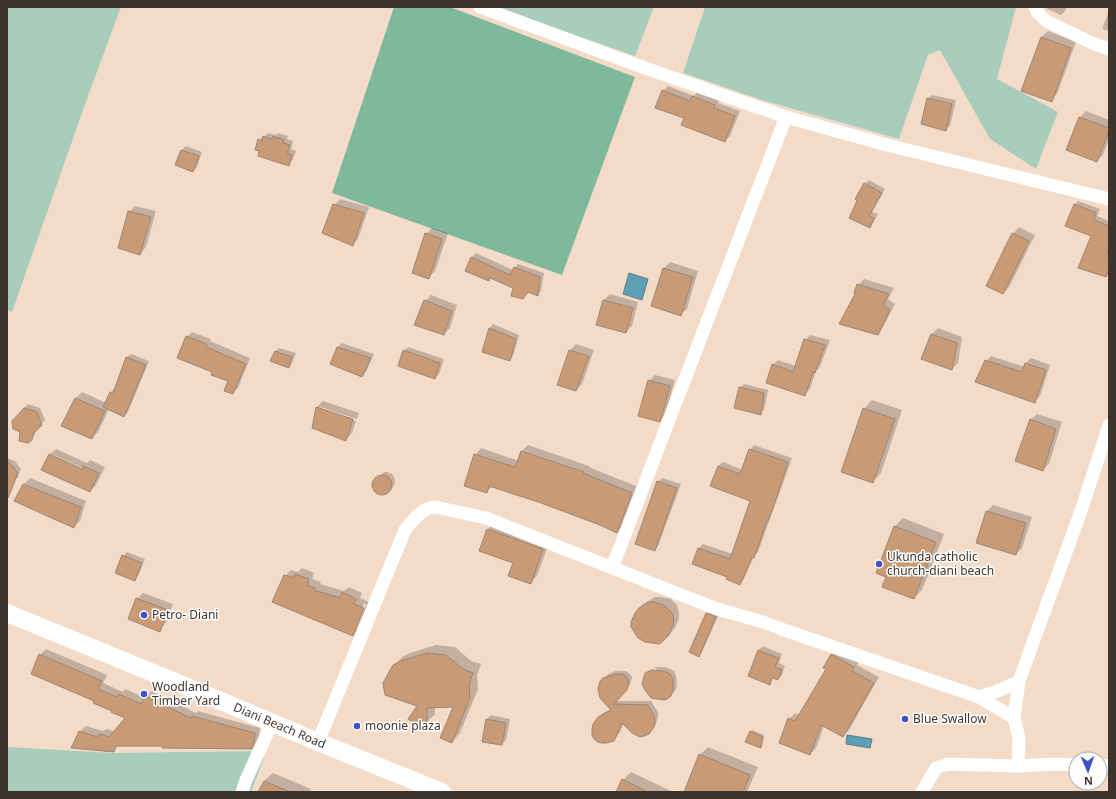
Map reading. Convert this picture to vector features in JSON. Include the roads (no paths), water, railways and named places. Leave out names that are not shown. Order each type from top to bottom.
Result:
[{"type":"main road","name":"Diani Beach Road","points":[[7,613],[442,792]]},
{"type":"street","points":[[480,7],[645,68],[786,117],[887,145],[1109,199]]},
{"type":"street","points":[[1035,7],[1046,21],[1092,43],[1109,49]]},
{"type":"street","points":[[612,568],[786,117]]},
{"type":"street","points":[[1018,766],[1019,738],[1014,718],[1019,680],[1081,511],[1109,425]]},
{"type":"street","points":[[318,742],[405,530],[415,518],[430,507],[486,518],[717,609],[763,622],[979,697],[1014,718]]},
{"type":"street","points":[[979,697],[998,691],[1019,680]]},
{"type":"street","points":[[242,792],[272,723]]},
{"type":"street","points":[[922,792],[936,768],[947,764],[1018,766],[1068,765]]},
{"type":"water","points":[[629,273],[648,279],[642,300],[623,294]]},
{"type":"water","points":[[847,735],[872,739],[870,748],[846,744]]},
{"type":"place","name":"Ukunda catholic church-diani beach","points":[[879,564]]},
{"type":"place","name":"Petro- Diani","points":[[144,615]]},
{"type":"place","name":"Woodland Timber Yard","points":[[144,694]]},
{"type":"place","name":"Blue Swallow","points":[[905,719]]},
{"type":"place","name":"moonie plaza","points":[[357,726]]}]
